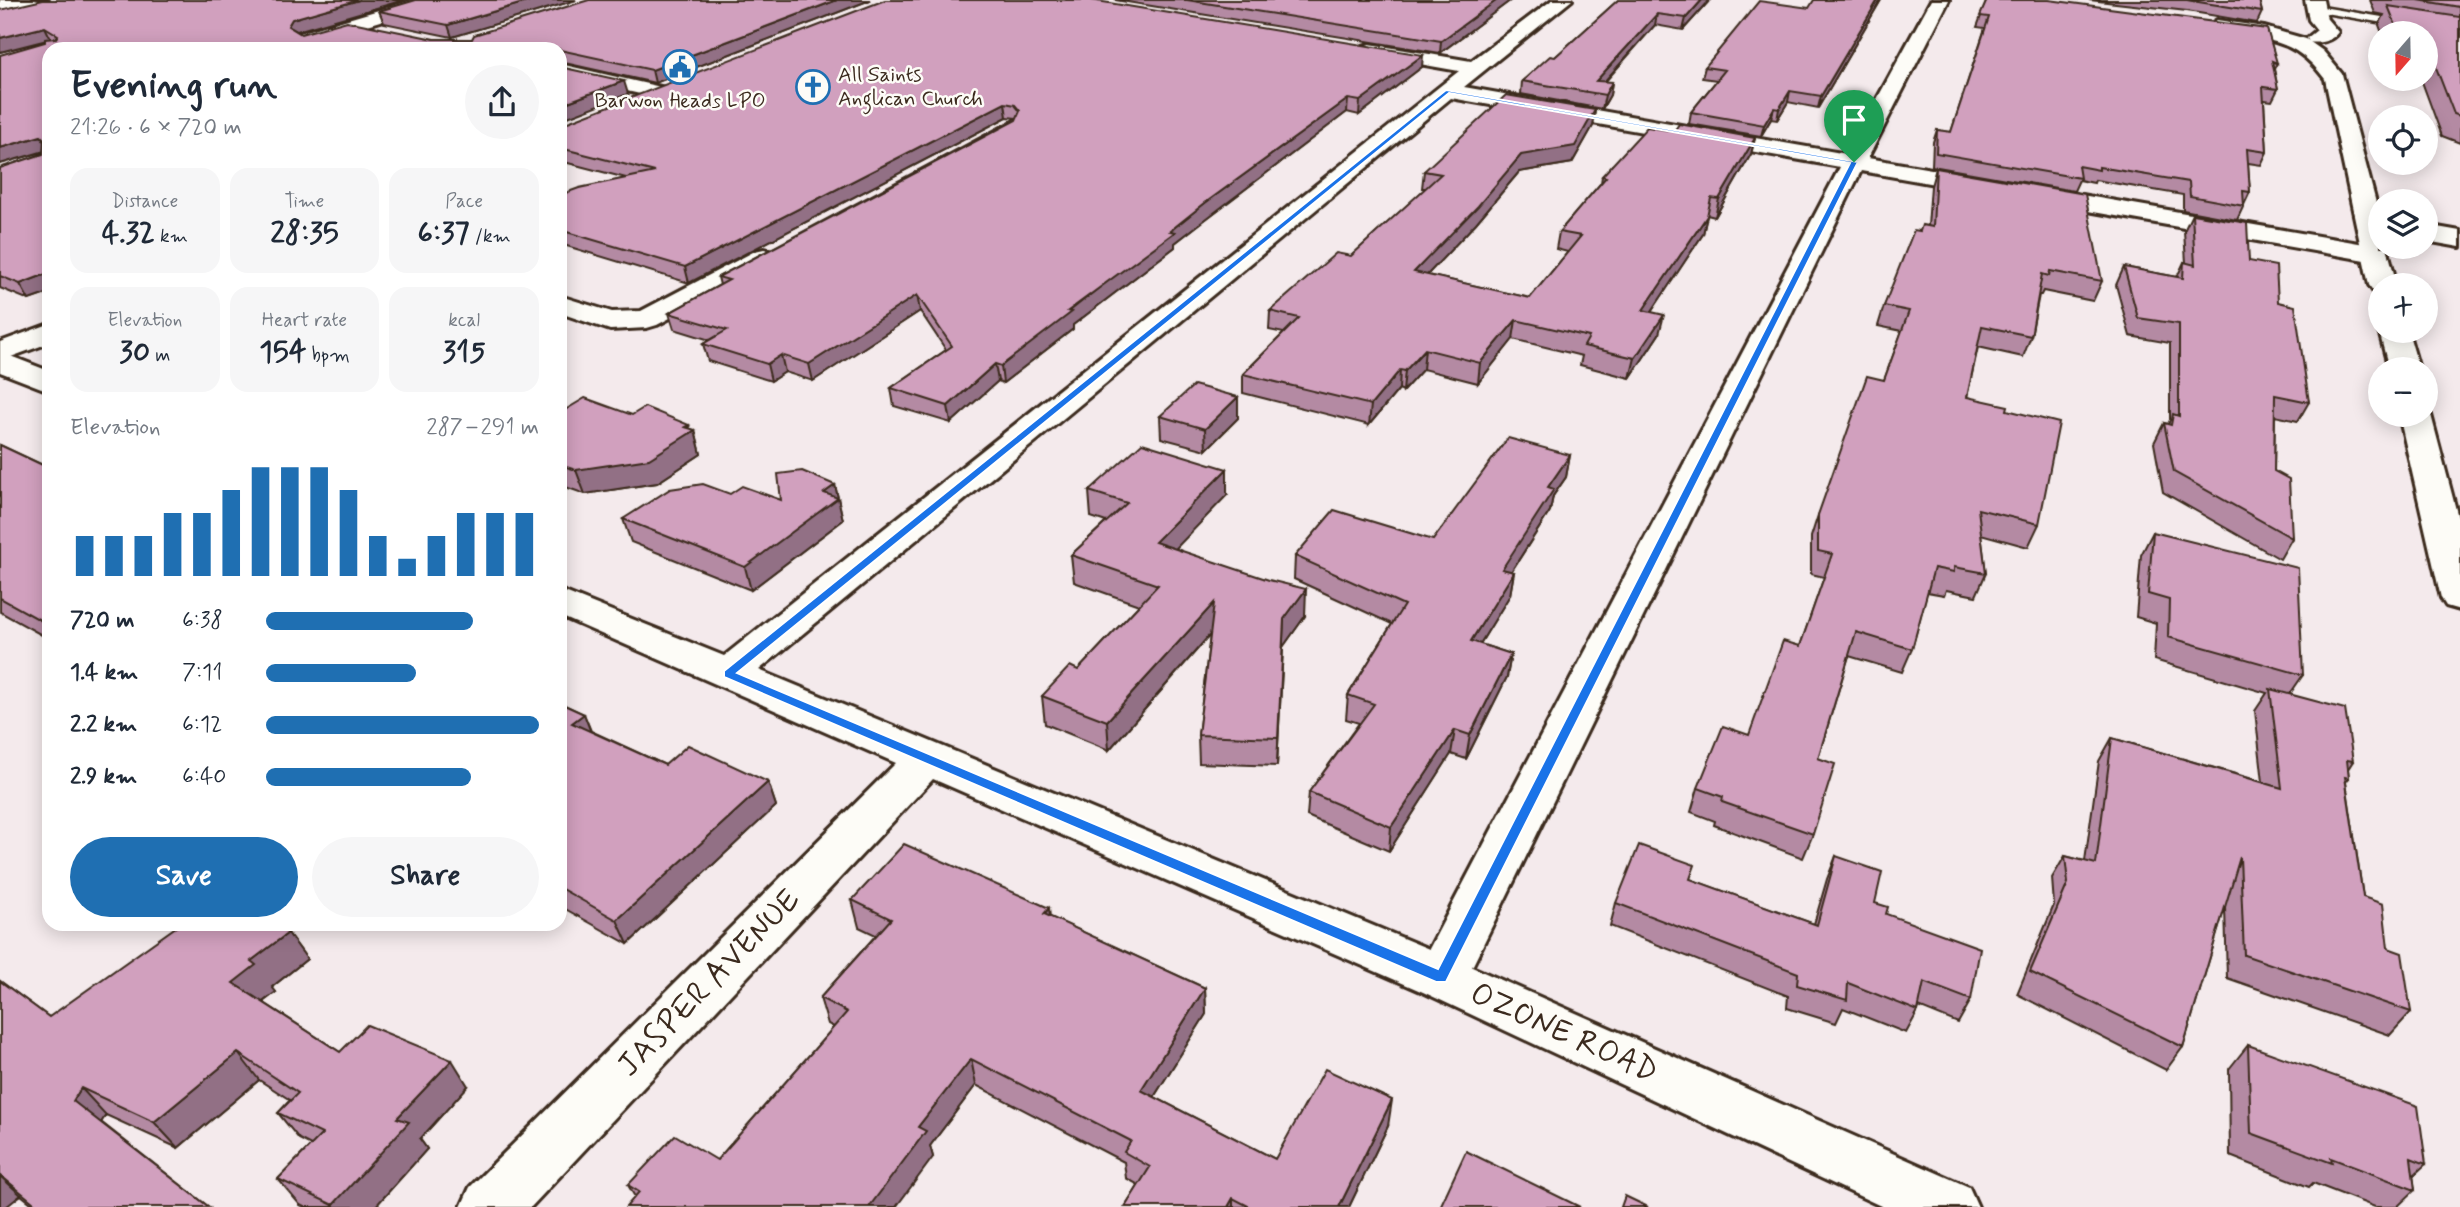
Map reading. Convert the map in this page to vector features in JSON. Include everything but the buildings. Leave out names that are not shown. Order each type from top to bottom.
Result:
[{"type":"street","points":[[0,5],[39,0]]},
{"type":"street","points":[[305,38],[432,0]]},
{"type":"street","points":[[728,674],[1475,68],[1563,0]]},
{"type":"street","points":[[1441,977],[1854,162],[1940,0]]},
{"type":"street","points":[[2202,22],[2308,23]]},
{"type":"street","points":[[2308,23],[2316,54],[2340,62]]},
{"type":"street","points":[[2308,23],[2340,62],[2368,192]]},
{"type":"street","points":[[351,25],[391,33]]},
{"type":"street","points":[[1352,47],[1475,68]]},
{"type":"street","points":[[567,72],[658,92]]},
{"type":"street","points":[[621,107],[683,83]]},
{"type":"street","points":[[1448,91],[2368,253]]},
{"type":"street","points":[[2438,235],[2460,239]]},
{"type":"street","points":[[567,306],[610,321],[647,319],[780,248]]},
{"type":"street","points":[[0,352],[42,336]]},
{"type":"street","points":[[0,361],[42,379]]},
{"type":"street","points":[[2419,427],[2451,530],[2460,598]]},
{"type":"street","name":"OZONE ROAD","points":[[567,605],[1441,977],[1948,1207]]},
{"type":"street","name":"JASPER AVENUE","points":[[491,1207],[926,760]]},
{"type":"lane","points":[[2308,23],[2460,33]]},
{"type":"place","name":"Barwon Heads LPO","points":[[680,67]]},
{"type":"place","name":"All Saints Anglican Church","points":[[813,87]]},
{"type":"route","points":[[1448,91],[1854,162],[1441,977],[728,674],[1448,91]]}]
